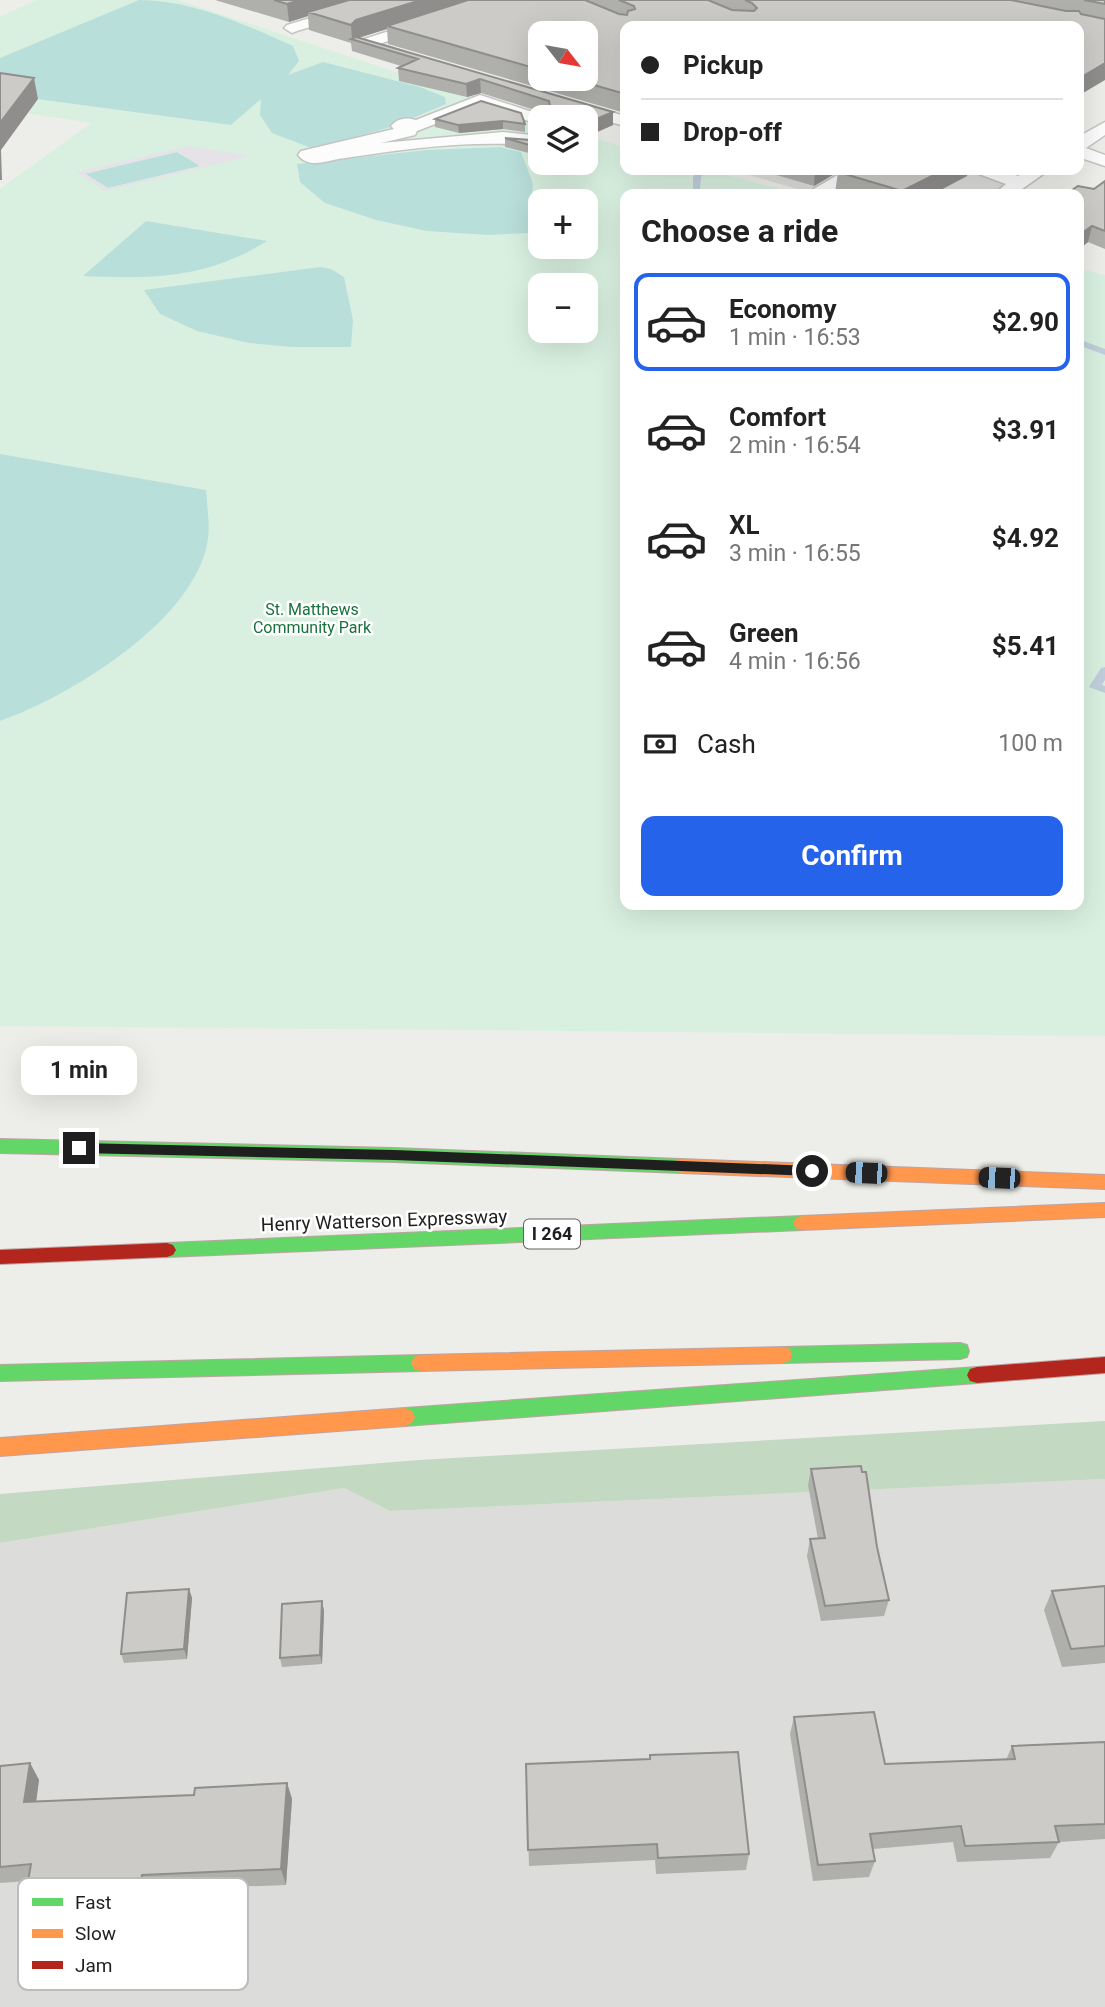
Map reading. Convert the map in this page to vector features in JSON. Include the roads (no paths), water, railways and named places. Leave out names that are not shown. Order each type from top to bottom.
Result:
[{"type":"highway","points":[[0,1146],[394,1155],[1105,1182]]},
{"type":"highway","name":"Henry Watterson Expressway","points":[[0,1257],[1105,1210]]},
{"type":"highway","points":[[0,1373],[979,1351]]},
{"type":"highway","points":[[0,1447],[1105,1365]]},
{"type":"street","points":[[314,35],[292,28],[385,0]]},
{"type":"street","points":[[417,60],[355,45],[501,0]]},
{"type":"street","points":[[528,116],[480,100],[416,126],[409,123],[400,126],[409,131],[307,155],[313,158],[370,149],[503,137],[528,140]]},
{"type":"street","points":[[550,100],[620,120]]},
{"type":"street","points":[[1084,141],[1105,127]]},
{"type":"street","points":[[1084,153],[1105,161]]},
{"type":"street","points":[[823,189],[850,175]]},
{"type":"street","points":[[998,175],[1020,183]]},
{"type":"street","points":[[1011,189],[1032,175]]},
{"type":"waterway","points":[[696,189],[698,175]]},
{"type":"waterway","points":[[1084,344],[1105,352]]},
{"type":"waterway","points":[[1105,670],[1095,687],[1105,690]]},
{"type":"park label","name":"St. Matthews Community Park","points":[[312,618]]}]
